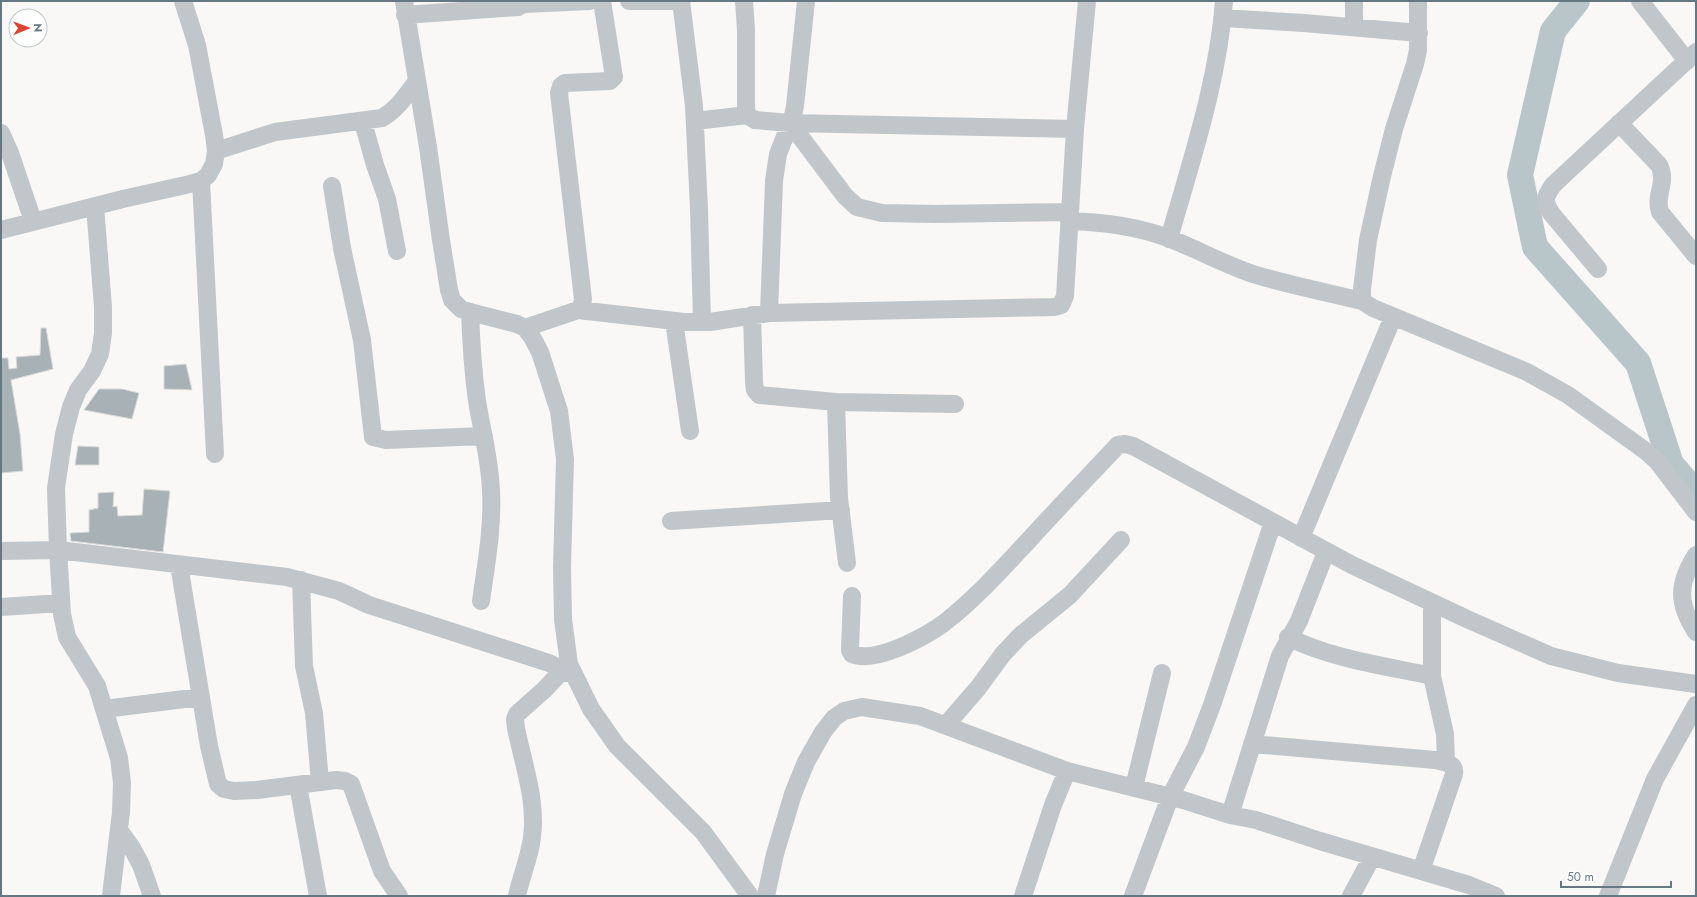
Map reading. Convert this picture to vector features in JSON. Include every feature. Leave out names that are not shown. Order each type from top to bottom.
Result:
[{"type":"street","points":[[1,230],[201,181],[208,175],[214,164],[216,151],[197,45],[183,1]]},
{"type":"street","points":[[590,1],[524,3],[518,7],[405,8],[428,147],[449,290],[452,300],[461,309],[517,324],[525,328],[540,352],[559,411],[565,459],[562,567],[563,619],[569,670],[592,709],[617,746],[703,832],[750,896]]},
{"type":"street","points":[[578,310],[582,305],[583,299],[559,93],[561,86],[565,83],[610,81],[614,77],[602,1]]},
{"type":"street","points":[[629,1],[677,1]]},
{"type":"street","points":[[681,1],[695,121],[702,322]]},
{"type":"street","points":[[744,1],[746,30],[746,105],[748,115]]},
{"type":"street","points":[[806,1],[795,106],[778,154],[774,181],[754,382],[755,390],[759,395],[836,402],[955,404]]},
{"type":"street","points":[[525,328],[578,310],[674,321],[702,322],[761,314],[1055,307],[1061,305],[1065,296],[1075,129],[1087,1]]},
{"type":"street","points":[[1354,1],[1354,27]]},
{"type":"street","points":[[1362,301],[1368,240],[1392,137],[1415,64],[1418,33],[1418,1]]},
{"type":"street","points":[[1598,269],[1551,213],[1545,203],[1546,195],[1553,185],[1691,56],[1640,1]]},
{"type":"street","points":[[1169,238],[1203,121],[1217,59],[1224,9],[1354,27],[1418,33]]},
{"type":"street","points":[[216,151],[261,135],[275,132],[363,122],[382,118],[390,114],[417,81]]},
{"type":"street","points":[[695,121],[748,115],[755,120],[790,123],[1075,129]]},
{"type":"street","points":[[363,122],[375,165],[387,199],[397,251]]},
{"type":"street","points":[[790,123],[845,196],[857,207],[890,214],[1070,216],[1096,222],[1121,225],[1141,229],[1169,238],[1214,260],[1253,274],[1362,301],[1393,317],[1527,372],[1568,395],[1652,457],[1696,512]]},
{"type":"street","points":[[1620,123],[1659,165],[1663,178],[1658,205],[1660,212],[1696,256]]},
{"type":"street","points":[[1,133],[10,153],[33,221]]},
{"type":"street","points":[[201,181],[215,454]]},
{"type":"street","points":[[332,186],[342,248],[362,340],[373,437],[386,440],[484,436]]},
{"type":"street","points":[[94,206],[103,307],[103,332],[100,354],[92,371],[78,390],[71,407],[60,456],[56,488],[61,603],[67,637],[97,686],[119,758],[122,783],[121,812],[111,896]]},
{"type":"street","points":[[470,312],[471,352],[487,451],[491,498],[490,526],[481,601]]},
{"type":"street","points":[[1301,538],[1393,317]]},
{"type":"street","points":[[674,321],[690,431]]},
{"type":"street","points":[[836,402],[841,510],[847,563]]},
{"type":"street","points":[[852,596],[850,650],[852,654],[857,656],[869,656],[894,650],[919,639],[944,623],[990,581],[1118,445],[1124,444],[1133,446],[1326,552],[1432,603],[1551,656],[1618,673],[1696,684]]},
{"type":"street","points":[[671,521],[841,510]]},
{"type":"street","points":[[1133,896],[1170,796],[1196,747],[1207,719],[1273,522]]},
{"type":"street","points":[[946,725],[978,688],[1003,654],[1021,635],[1070,595],[1121,540]]},
{"type":"street","points":[[1,551],[58,550],[287,577],[338,591],[369,605],[569,670]]},
{"type":"street","points":[[1230,815],[1280,656],[1288,638],[1299,621],[1326,552]]},
{"type":"street","points":[[1696,555],[1687,569],[1682,585],[1683,601],[1689,621],[1696,632]]},
{"type":"street","points":[[179,565],[209,746],[218,784],[224,789],[234,791],[257,790],[336,780],[344,780],[351,784],[382,871],[399,896]]},
{"type":"street","points":[[301,580],[304,666],[314,713],[320,782]]},
{"type":"street","points":[[1,607],[61,603]]},
{"type":"street","points":[[1432,603],[1432,676],[1445,734],[1446,762]]},
{"type":"street","points":[[1288,638],[1307,647],[1329,653],[1432,676]]},
{"type":"street","points":[[517,896],[532,838],[533,816],[530,790],[515,719],[518,714],[544,690],[569,670]]},
{"type":"street","points":[[1134,787],[1162,674]]},
{"type":"street","points":[[104,709],[201,697]]},
{"type":"street","points":[[1608,896],[1655,779],[1696,705]]},
{"type":"street","points":[[766,896],[775,854],[793,794],[806,762],[823,732],[834,718],[844,711],[862,707],[920,716],[1067,771],[1170,796],[1230,815],[1256,820],[1372,857],[1469,885],[1496,896]]},
{"type":"street","points":[[1252,744],[1435,760],[1446,762],[1453,766],[1455,769],[1454,774],[1421,871]]},
{"type":"street","points":[[1023,896],[1053,805],[1067,771]]},
{"type":"street","points":[[298,785],[318,896]]},
{"type":"street","points":[[119,830],[135,854],[152,896]]},
{"type":"street","points":[[1351,896],[1372,857]]},
{"type":"building","points":[[41,328],[46,328],[53,369],[11,380],[20,434],[23,471],[1,473],[1,358],[8,358],[9,369],[17,368],[16,357],[40,355]]},
{"type":"building","points":[[186,364],[192,390],[164,389],[164,366]]},
{"type":"building","points":[[99,389],[122,389],[139,393],[132,419],[84,410]]},
{"type":"building","points":[[78,446],[99,447],[99,465],[75,465]]},
{"type":"building","points":[[144,489],[170,491],[163,552],[71,541],[70,533],[89,532],[89,510],[98,508],[98,493],[114,492],[113,507],[117,506],[118,516],[142,515]]},
{"type":"waterway","points":[[1577,1],[1553,31],[1520,175],[1535,247],[1638,363],[1671,464],[1696,493]]}]
